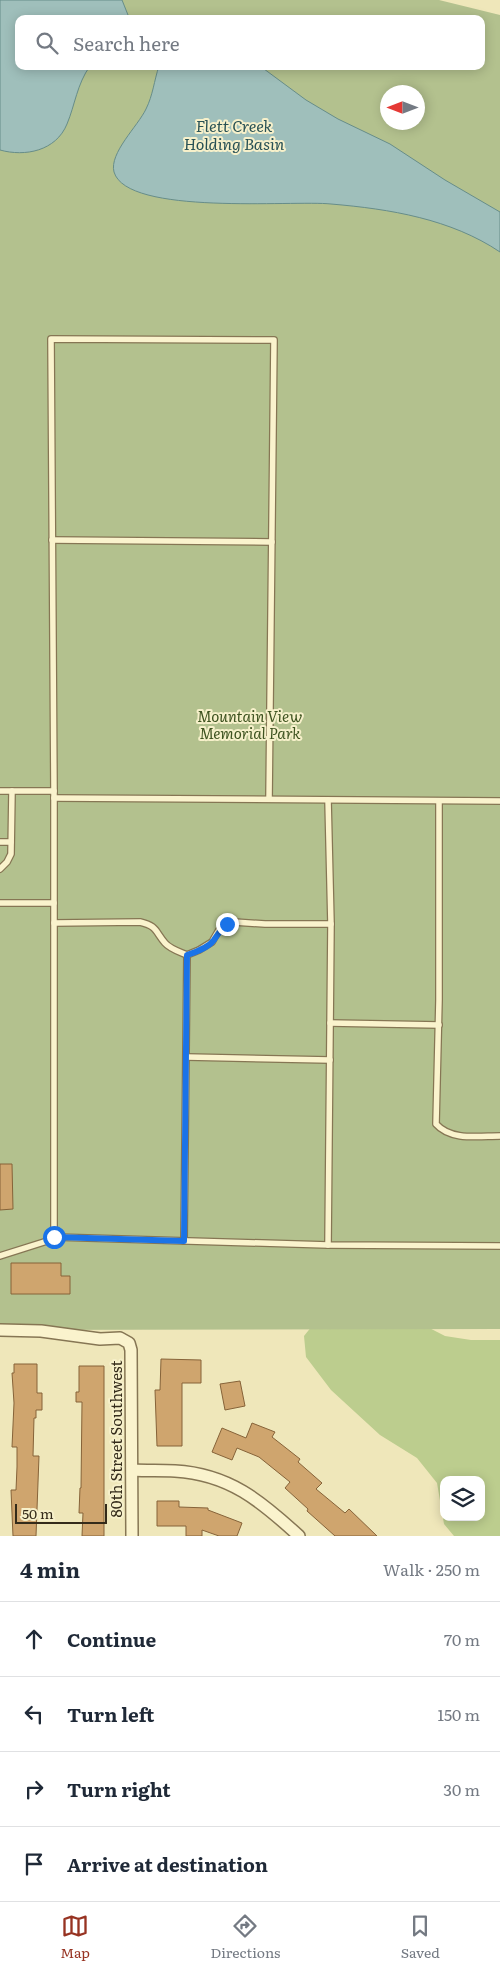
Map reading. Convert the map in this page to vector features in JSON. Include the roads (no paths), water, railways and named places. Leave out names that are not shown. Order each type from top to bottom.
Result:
[{"type":"street","name":"80th Street Southwest","points":[[0,1330],[40,1331],[100,1339],[120,1338],[129,1342],[131,1350],[133,1470],[132,1536]]},
{"type":"street","points":[[133,1470],[194,1473],[219,1480],[256,1498],[299,1536]]},
{"type":"lane","points":[[54,1237],[51,339],[274,340],[269,799]]},
{"type":"lane","points":[[52,540],[272,542]]},
{"type":"lane","points":[[0,791],[269,799],[500,801]]},
{"type":"lane","points":[[0,869],[7,862],[11,854],[12,791]]},
{"type":"lane","points":[[328,800],[331,924],[328,1245]]},
{"type":"lane","points":[[439,801],[439,1025],[436,1124],[442,1131],[453,1135],[500,1136]]},
{"type":"lane","points":[[0,842],[11,842]]},
{"type":"lane","points":[[0,903],[54,904]]},
{"type":"lane","points":[[54,922],[140,922],[150,924],[156,929],[166,945],[187,955],[212,942],[219,930],[227,924],[234,922],[331,924]]},
{"type":"lane","points":[[184,1241],[187,955]]},
{"type":"lane","points":[[330,1023],[439,1025]]},
{"type":"lane","points":[[187,1057],[330,1060]]},
{"type":"lane","points":[[0,1256],[54,1237],[328,1245],[500,1246]]},
{"type":"water","points":[[0,0],[122,0],[128,15],[15,15],[15,70],[88,70],[82,80],[67,124],[55,140],[48,146],[29,152],[19,153],[0,150]]},
{"type":"water","name":"Flett Creek Holding Basin","points":[[158,70],[265,70],[306,100],[338,119],[390,144],[445,180],[500,212],[500,252],[461,231],[441,224],[375,209],[311,203],[249,204],[178,200],[148,195],[125,186],[114,172],[116,157],[125,140],[142,116],[150,98]]},
{"type":"park label","name":"Mountain View Memorial Park","points":[[250,726]]}]
